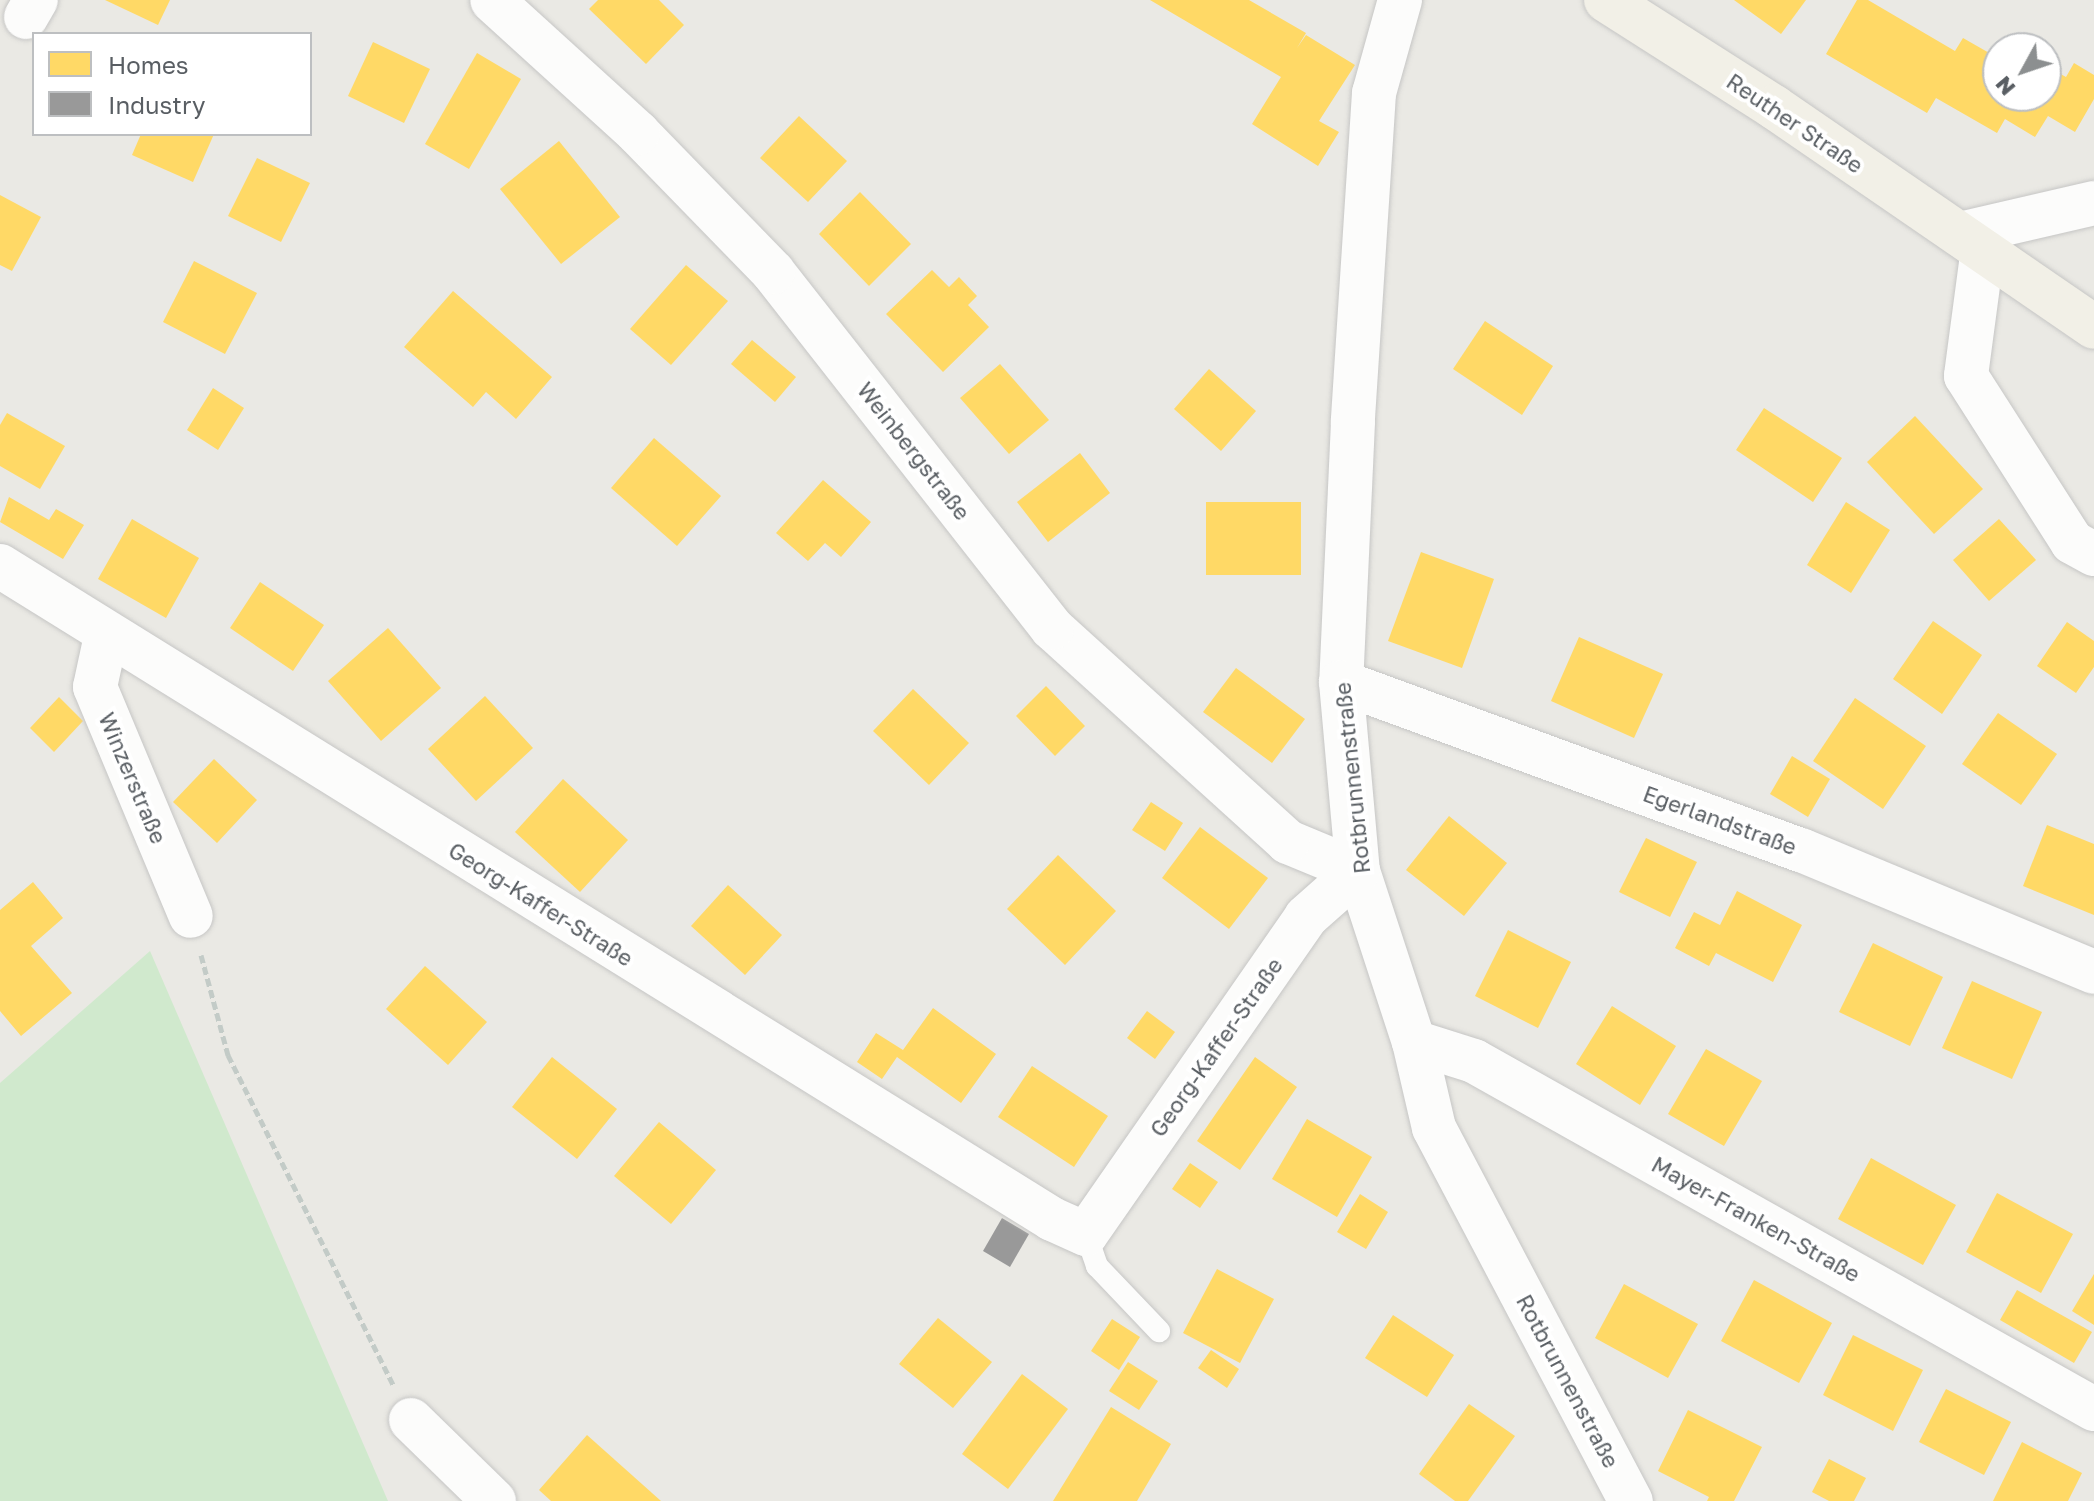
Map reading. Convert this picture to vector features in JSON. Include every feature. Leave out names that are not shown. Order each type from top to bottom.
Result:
[{"type":"main road","name":"Reuther Straße","points":[[1606,0],[1971,241],[2094,327]]},
{"type":"street","name":"Weinbergstraße","points":[[492,0],[638,133],[773,272],[1052,628],[1288,842],[1358,871]]},
{"type":"street","name":"Rotbrunnenstraße","points":[[1400,0],[1374,93],[1341,682],[1358,871],[1414,1042],[1434,1128],[1631,1501]]},
{"type":"street","points":[[2094,203],[1971,241],[1966,376],[2072,542],[2094,554]]},
{"type":"street","name":"Georg-Kaffer-Straße","points":[[0,566],[106,636],[1039,1211],[1086,1234],[1306,917],[1358,871]]},
{"type":"street","name":"Winzerstraße","points":[[106,636],[95,687],[191,916]]},
{"type":"street","name":"Egerlandstraße","points":[[1341,682],[1801,850],[2094,972]]},
{"type":"street","name":"Mayer-Franken-Straße","points":[[1414,1042],[1474,1061],[2094,1409]]},
{"type":"street","points":[[411,1420],[494,1501]]},
{"type":"lane","points":[[1086,1234],[1097,1266],[1159,1331]]},
{"type":"path","points":[[191,916],[228,1055],[411,1420]]},
{"type":"green space","points":[[150,951],[388,1501],[0,1501],[0,1083]]},
{"type":"building: Homes","points":[[105,0],[170,0],[158,25]]},
{"type":"building: Homes","points":[[598,0],[659,0],[684,25],[646,64],[589,9]]},
{"type":"building: Homes","points":[[1150,0],[1249,0],[1306,33],[1297,48],[1306,35],[1355,65],[1319,121],[1339,132],[1318,166],[1252,124],[1281,77]]},
{"type":"building: Homes","points":[[1734,0],[1806,0],[1781,34]]},
{"type":"building: Homes","points":[[1857,0],[1868,0],[1955,51],[1963,38],[1982,49],[1982,112],[2062,112],[2062,75],[2066,77],[2074,63],[2094,75],[2094,99],[2075,132],[2048,116],[2035,137],[2005,119],[1997,133],[1936,98],[1927,113],[1826,54]]},
{"type":"building: Homes","points":[[373,42],[430,69],[404,123],[348,96]]},
{"type":"building: Homes","points":[[477,53],[521,79],[469,169],[425,144]]},
{"type":"building: Homes","points":[[799,116],[847,161],[808,202],[760,158]]},
{"type":"building: Homes","points":[[140,136],[213,136],[193,182],[132,155]]},
{"type":"building: Homes","points":[[559,141],[620,217],[561,264],[500,189]]},
{"type":"building: Homes","points":[[257,158],[310,183],[281,242],[228,216]]},
{"type":"building: Homes","points":[[860,192],[911,244],[869,286],[819,234]]},
{"type":"building: Homes","points":[[0,195],[41,217],[12,271],[0,265]]},
{"type":"building: Homes","points":[[194,261],[257,293],[225,354],[163,322]]},
{"type":"building: Homes","points":[[686,265],[728,301],[671,365],[630,329]]},
{"type":"building: Homes","points":[[932,270],[949,287],[959,277],[977,296],[968,305],[989,327],[943,372],[886,314]]},
{"type":"building: Homes","points":[[453,291],[552,377],[516,419],[486,392],[473,407],[404,347]]},
{"type":"building: Homes","points":[[1485,321],[1553,366],[1522,415],[1453,369]]},
{"type":"building: Homes","points":[[752,340],[796,377],[775,402],[731,364]]},
{"type":"building: Homes","points":[[1000,364],[1049,420],[1009,454],[960,398]]},
{"type":"building: Homes","points":[[1209,369],[1256,411],[1221,451],[1174,409]]},
{"type":"building: Homes","points":[[213,388],[244,408],[218,450],[187,430]]},
{"type":"building: Homes","points":[[1764,408],[1842,458],[1813,502],[1736,450]]},
{"type":"building: Homes","points":[[7,413],[65,446],[40,489],[0,466],[0,425]]},
{"type":"building: Homes","points":[[1915,416],[1983,489],[1934,534],[1867,462]]},
{"type":"building: Homes","points":[[654,438],[721,496],[677,546],[611,488]]},
{"type":"building: Homes","points":[[1080,453],[1110,493],[1048,542],[1017,502]]},
{"type":"building: Homes","points":[[823,480],[871,522],[841,557],[825,543],[808,561],[776,533]]},
{"type":"building: Homes","points":[[9,497],[49,520],[56,509],[84,525],[63,559],[0,522]]},
{"type":"building: Homes","points":[[1206,502],[1301,502],[1301,575],[1206,575]]},
{"type":"building: Homes","points":[[1846,502],[1890,530],[1851,593],[1807,565]]},
{"type":"building: Homes","points":[[132,519],[199,558],[166,618],[98,579]]},
{"type":"building: Homes","points":[[1999,519],[2036,560],[1989,601],[1953,560]]},
{"type":"building: Homes","points":[[1421,552],[1494,579],[1462,668],[1388,641]]},
{"type":"building: Homes","points":[[260,582],[324,625],[293,671],[230,628]]},
{"type":"building: Homes","points":[[1933,621],[1982,655],[1942,714],[1893,679]]},
{"type":"building: Homes","points":[[2067,622],[2094,641],[2094,667],[2076,693],[2037,666]]},
{"type":"building: Homes","points":[[388,628],[441,688],[381,741],[328,681]]},
{"type":"building: Homes","points":[[1579,637],[1663,674],[1634,738],[1551,701]]},
{"type":"building: Homes","points":[[1236,668],[1305,719],[1272,763],[1203,712]]},
{"type":"building: Homes","points":[[1046,686],[1085,726],[1055,756],[1016,716]]},
{"type":"building: Homes","points":[[913,689],[969,743],[929,785],[873,731]]},
{"type":"building: Homes","points":[[485,696],[533,748],[476,801],[428,749]]},
{"type":"building: Homes","points":[[59,697],[83,721],[54,752],[30,728]]},
{"type":"building: Homes","points":[[1855,698],[1926,746],[1883,809],[1813,761]]},
{"type":"building: Homes","points":[[1998,713],[2057,754],[2021,805],[1962,764]]},
{"type":"building: Homes","points":[[1792,756],[1830,779],[1808,817],[1770,794]]},
{"type":"building: Homes","points":[[214,759],[257,800],[217,843],[173,802]]},
{"type":"building: Homes","points":[[563,779],[628,840],[580,892],[515,832]]},
{"type":"building: Homes","points":[[1151,802],[1183,823],[1165,851],[1132,830]]},
{"type":"building: Homes","points":[[1449,816],[1507,863],[1464,916],[1406,870]]},
{"type":"building: Homes","points":[[2047,825],[2094,844],[2094,915],[2023,886]]},
{"type":"building: Homes","points":[[1200,827],[1268,878],[1229,929],[1162,878]]},
{"type":"building: Homes","points":[[1646,838],[1697,862],[1670,917],[1619,892]]},
{"type":"building: Homes","points":[[1058,855],[1116,911],[1065,965],[1007,909]]},
{"type":"building: Homes","points":[[33,882],[63,918],[31,946],[72,993],[21,1036],[0,1011],[0,910]]},
{"type":"building: Homes","points":[[728,885],[782,935],[745,975],[691,926]]},
{"type":"building: Homes","points":[[1737,891],[1802,925],[1773,982],[1716,953],[1709,966],[1675,948],[1694,912],[1720,925]]},
{"type":"building: Homes","points":[[1508,930],[1571,962],[1538,1028],[1475,996]]},
{"type":"building: Homes","points":[[1873,943],[1943,977],[1910,1046],[1839,1012]]},
{"type":"building: Homes","points":[[425,966],[487,1022],[448,1065],[386,1009]]},
{"type":"building: Homes","points":[[1972,981],[2042,1012],[2012,1079],[1942,1048]]},
{"type":"building: Homes","points":[[1612,1006],[1676,1046],[1640,1105],[1576,1064]]},
{"type":"building: Homes","points":[[933,1008],[996,1054],[961,1103],[897,1057],[882,1079],[857,1062],[876,1033],[903,1050]]},
{"type":"building: Homes","points":[[1147,1011],[1175,1032],[1155,1059],[1127,1038]]},
{"type":"building: Homes","points":[[1706,1049],[1762,1081],[1724,1146],[1668,1114]]},
{"type":"building: Homes","points":[[552,1057],[617,1109],[577,1159],[512,1107]]},
{"type":"building: Homes","points":[[1255,1057],[1297,1087],[1240,1170],[1197,1141]]},
{"type":"building: Homes","points":[[1032,1066],[1108,1116],[1074,1167],[998,1117]]},
{"type":"building: Homes","points":[[1307,1119],[1372,1157],[1337,1217],[1272,1179]]},
{"type":"building: Homes","points":[[659,1122],[716,1170],[671,1224],[614,1176]]},
{"type":"building: Homes","points":[[1871,1158],[1956,1205],[1923,1265],[1838,1219]]},
{"type":"building: Homes","points":[[1190,1163],[1218,1182],[1200,1208],[1172,1189]]},
{"type":"building: Homes","points":[[1997,1193],[2073,1234],[2041,1293],[1966,1252]]},
{"type":"building: Homes","points":[[1360,1194],[1388,1212],[1366,1249],[1337,1232]]},
{"type":"building: Homes","points":[[1217,1269],[1274,1299],[1240,1363],[1183,1333]]},
{"type":"building: Homes","points":[[2094,1274],[2094,1325],[2072,1311]]},
{"type":"building: Homes","points":[[1754,1280],[1832,1323],[1799,1383],[1721,1341]]},
{"type":"building: Homes","points":[[1624,1284],[1698,1324],[1668,1378],[1595,1338]]},
{"type":"building: Homes","points":[[2017,1290],[2092,1332],[2074,1363],[2000,1320]]},
{"type":"building: Homes","points":[[1393,1315],[1454,1355],[1427,1397],[1365,1358]]},
{"type":"building: Homes","points":[[938,1318],[992,1362],[953,1408],[899,1364]]},
{"type":"building: Homes","points":[[1112,1319],[1140,1337],[1119,1370],[1091,1351]]},
{"type":"building: Homes","points":[[1853,1335],[1923,1370],[1893,1431],[1823,1395]]},
{"type":"building: Homes","points":[[1211,1350],[1239,1369],[1227,1388],[1198,1368]]},
{"type":"building: Homes","points":[[1128,1362],[1158,1381],[1139,1410],[1109,1391]]},
{"type":"building: Homes","points":[[1022,1374],[1068,1409],[1008,1489],[962,1454]]},
{"type":"building: Homes","points":[[1946,1389],[2011,1422],[1984,1475],[1919,1442]]},
{"type":"building: Homes","points":[[1469,1404],[1515,1436],[1468,1501],[1455,1501],[1419,1474]]},
{"type":"building: Homes","points":[[1111,1407],[1171,1444],[1137,1501],[1053,1501]]},
{"type":"building: Homes","points":[[1688,1410],[1762,1447],[1734,1501],[1707,1501],[1709,1497],[1658,1471]]},
{"type":"building: Homes","points":[[587,1435],[661,1501],[551,1501],[539,1490]]},
{"type":"building: Homes","points":[[2022,1442],[2082,1473],[2068,1501],[1993,1501]]},
{"type":"building: Homes","points":[[1829,1459],[1866,1478],[1854,1501],[1829,1501],[1812,1492]]},
{"type":"building: Industry","points":[[1002,1218],[1029,1234],[1010,1267],[983,1251]]}]
